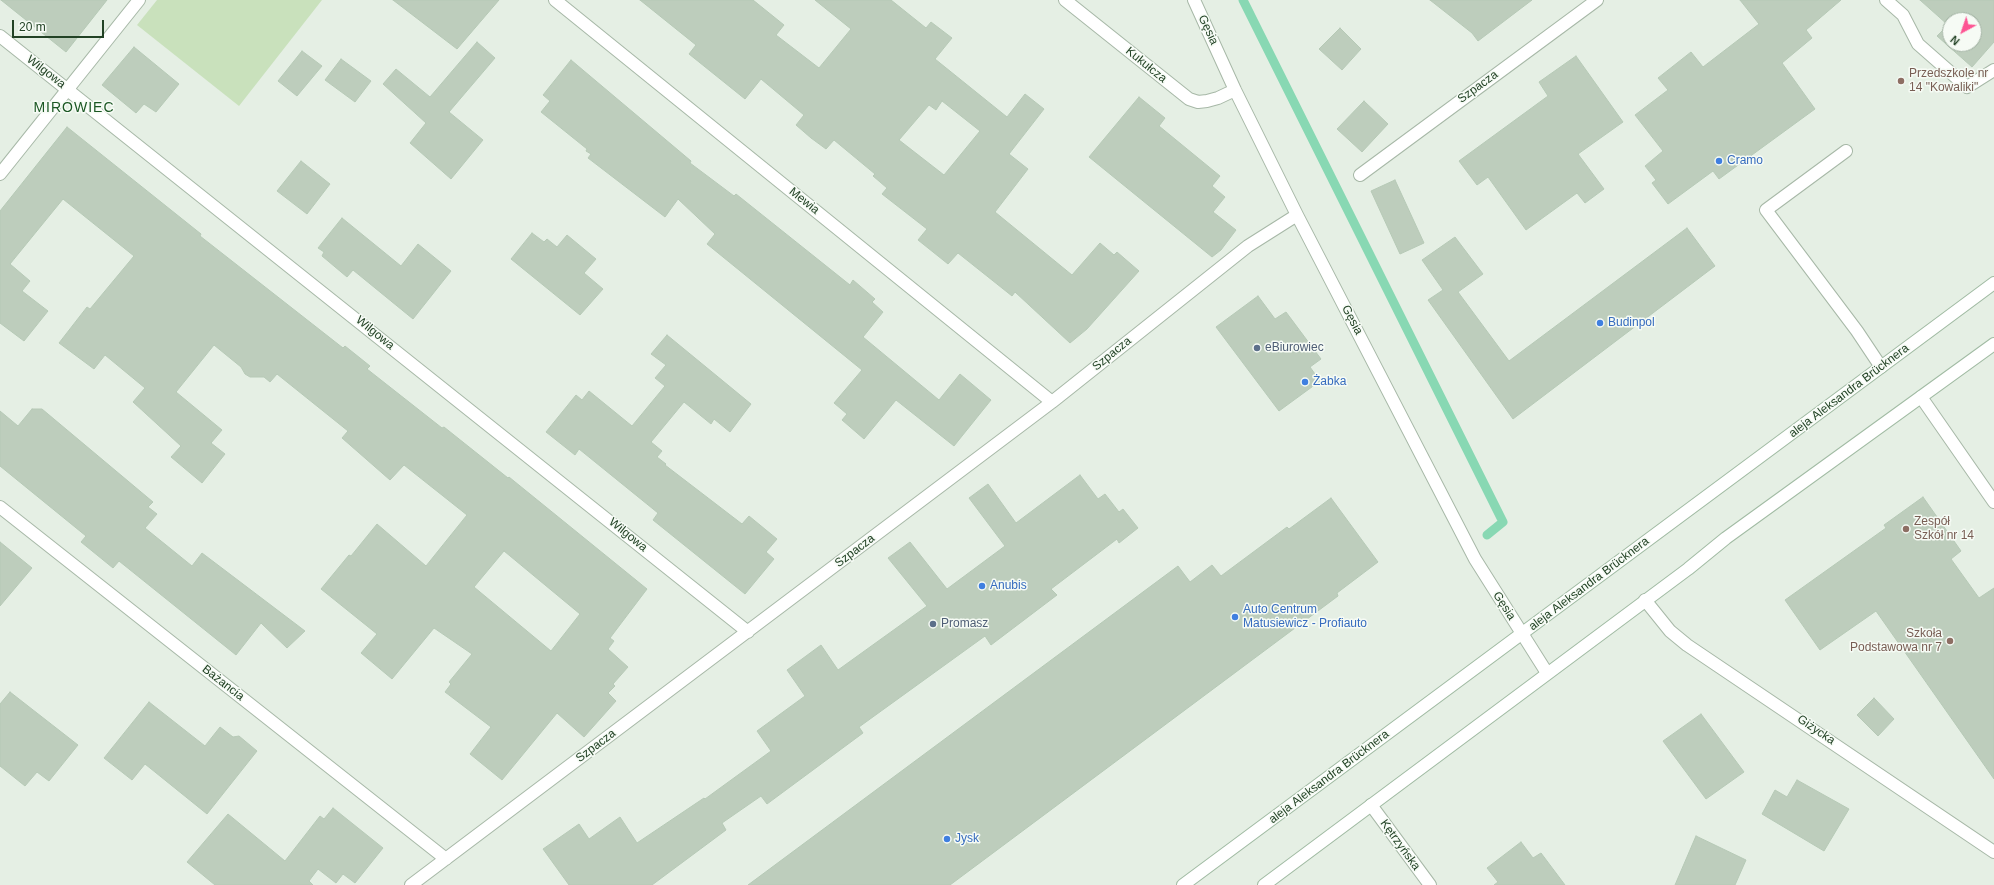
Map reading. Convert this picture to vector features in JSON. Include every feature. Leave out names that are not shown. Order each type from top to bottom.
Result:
[{"type":"street","points":[[0,174],[139,0]]},
{"type":"street","name":"Mewia","points":[[555,0],[1052,402]]},
{"type":"street","name":"Kukułcza","points":[[1065,0],[1189,100],[1198,102],[1206,101],[1218,98],[1235,90]]},
{"type":"street","name":"Gęsia","points":[[1194,0],[1235,90],[1297,215],[1475,559],[1547,673]]},
{"type":"street","name":"Szpacza","points":[[1360,174],[1597,0]]},
{"type":"street","points":[[1886,0],[1903,15],[1918,44],[1968,88],[1994,70]]},
{"type":"street","name":"Wilgowa","points":[[0,36],[748,632]]},
{"type":"street","points":[[1846,151],[1766,210],[1857,331],[1881,367]]},
{"type":"street","name":"Szpacza","points":[[411,885],[1052,402],[1248,246],[1297,215]]},
{"type":"street","name":"aleja Aleksandra Brücknera","points":[[1183,885],[1994,283]]},
{"type":"street","points":[[1264,885],[1726,538],[1994,344]]},
{"type":"street","points":[[1921,397],[1994,502]]},
{"type":"street","name":"Bażancia","points":[[0,507],[446,859]]},
{"type":"street","name":"Giżycka","points":[[1645,600],[1670,631],[1687,645],[1994,852]]},
{"type":"street","name":"Kętrzyńska","points":[[1371,805],[1430,885]]},
{"type":"green space","points":[[157,0],[322,0],[239,106],[137,25]]},
{"type":"building","points":[[1,0],[107,0],[66,52]]},
{"type":"building","points":[[393,0],[499,0],[457,49]]},
{"type":"building","points":[[640,0],[753,0],[784,25],[776,35],[819,68],[851,29],[815,0],[891,0],[926,28],[931,22],[952,38],[935,59],[1007,117],[1025,94],[1044,109],[1009,154],[1028,169],[995,212],[1072,275],[1100,243],[1114,255],[1117,252],[1139,271],[1087,329],[1070,343],[1015,292],[1012,296],[958,253],[948,264],[918,240],[927,229],[882,194],[887,188],[873,176],[875,174],[834,140],[826,149],[811,138],[796,125],[804,115],[761,79],[745,99],[689,54],[696,45]],"holes":[[[942,101],[980,131],[944,175],[899,140],[929,105],[936,110]]]},
{"type":"building","points":[[1430,0],[1532,0],[1478,41],[1472,33]]},
{"type":"building","points":[[1740,0],[1841,0],[1806,30],[1812,38],[1782,63],[1815,109],[1719,179],[1713,171],[1668,204],[1652,183],[1656,180],[1645,166],[1663,151],[1635,115],[1668,90],[1658,78],[1691,52],[1703,67],[1759,24]]},
{"type":"building","points":[[1920,0],[1994,0],[1994,42],[1972,67],[1955,52],[1982,52],[1982,12],[1942,12],[1942,20]]},
{"type":"building","points":[[1340,28],[1361,49],[1342,70],[1319,49]]},
{"type":"building","points":[[1942,31],[1942,40],[1937,36]]},
{"type":"building","points":[[477,42],[495,58],[449,112],[483,140],[451,179],[410,143],[426,123],[383,84],[396,69],[430,97]]},
{"type":"building","points":[[134,47],[179,84],[156,112],[144,104],[136,113],[102,85]]},
{"type":"building","points":[[302,51],[322,66],[297,96],[278,81]]},
{"type":"building","points":[[1576,56],[1623,122],[1578,154],[1604,189],[1585,203],[1577,193],[1526,230],[1488,177],[1477,185],[1459,161],[1548,96],[1539,82]]},
{"type":"building","points":[[341,59],[371,81],[355,102],[325,80]]},
{"type":"building","points":[[571,60],[691,161],[690,163],[734,196],[736,194],[850,285],[853,280],[875,299],[872,302],[883,312],[863,337],[939,400],[960,374],[991,400],[954,446],[896,400],[864,439],[842,420],[847,414],[834,403],[862,370],[707,244],[715,234],[678,199],[665,217],[588,158],[591,154],[586,151],[587,149],[541,112],[550,101],[543,95]]},
{"type":"building","points":[[1139,97],[1165,118],[1159,126],[1220,176],[1212,186],[1225,197],[1213,212],[1236,230],[1221,250],[1212,257],[1089,157]]},
{"type":"building","points":[[1364,101],[1388,124],[1362,152],[1337,129]]},
{"type":"building","points":[[67,127],[201,234],[200,236],[343,348],[345,346],[370,366],[367,369],[442,428],[444,427],[508,478],[509,477],[647,589],[610,638],[614,641],[608,649],[628,667],[613,684],[615,686],[608,693],[616,701],[584,737],[557,713],[502,780],[470,754],[491,727],[445,692],[451,684],[449,682],[472,654],[434,628],[392,679],[361,653],[377,634],[321,589],[377,524],[426,566],[467,515],[404,465],[390,480],[342,438],[348,431],[277,374],[270,382],[264,377],[250,377],[245,374],[241,367],[214,345],[176,392],[222,430],[211,443],[225,454],[202,483],[171,457],[181,446],[133,402],[145,388],[105,355],[94,369],[59,343],[87,307],[90,309],[134,256],[63,199],[10,264],[30,281],[22,291],[48,311],[24,341],[0,323],[0,211]],"holes":[[[504,551],[580,614],[551,651],[474,587]]]},
{"type":"building","points":[[301,161],[330,184],[307,214],[277,191]]},
{"type":"building","points":[[1395,180],[1424,243],[1400,254],[1371,191]]},
{"type":"building","points":[[342,218],[401,266],[418,244],[451,271],[413,319],[353,270],[347,277],[322,256],[324,252],[318,248]]},
{"type":"building","name":"Budinpol","points":[[1687,228],[1715,266],[1513,419],[1428,300],[1443,290],[1422,260],[1455,237],[1483,274],[1458,292],[1509,361]]},
{"type":"building","points":[[532,233],[544,242],[547,239],[557,247],[567,235],[596,259],[584,273],[603,289],[580,315],[511,259]]},
{"type":"building","points":[[1258,296],[1275,319],[1286,312],[1321,359],[1310,367],[1320,381],[1279,411],[1216,327]]},
{"type":"building","points":[[667,335],[751,404],[730,432],[714,419],[711,424],[684,402],[651,442],[662,451],[657,457],[666,464],[665,465],[742,524],[749,516],[777,539],[766,552],[774,559],[745,594],[653,520],[658,513],[579,449],[575,455],[546,432],[576,395],[582,400],[589,391],[632,426],[665,386],[655,378],[666,365],[651,354]]},
{"type":"building","points":[[32,409],[42,409],[153,502],[148,507],[157,514],[145,528],[192,566],[202,553],[305,631],[287,648],[261,623],[236,655],[119,561],[113,568],[81,542],[86,536],[0,466],[0,411],[18,426]]},
{"type":"building","points":[[1080,475],[1098,499],[1105,494],[1119,512],[1123,509],[1138,528],[1119,543],[1117,539],[1051,589],[1057,595],[991,645],[985,636],[859,727],[863,733],[767,804],[761,796],[722,823],[726,830],[652,885],[569,885],[543,849],[579,824],[589,839],[620,817],[637,843],[704,798],[705,799],[771,751],[757,731],[805,696],[787,670],[821,645],[838,670],[927,606],[888,558],[910,542],[947,589],[1005,546],[969,498],[988,484],[1016,523]]},
{"type":"building","name":"Szkoła Podstawowa nr 7","points":[[1923,497],[1961,551],[1951,559],[1979,598],[1994,588],[1994,779],[1876,611],[1820,650],[1785,600],[1886,528],[1884,525]]},
{"type":"building","points":[[1331,498],[1378,562],[1337,593],[1338,596],[950,885],[748,885],[1178,566],[1190,582],[1212,565],[1221,576],[1287,527],[1289,529]]},
{"type":"building","points":[[0,542],[32,568],[0,606]]},
{"type":"building","points":[[10,692],[78,745],[49,781],[37,772],[25,786],[0,766],[0,704]]},
{"type":"building","points":[[1874,698],[1894,719],[1878,736],[1857,715]]},
{"type":"building","points":[[149,702],[205,746],[220,727],[233,737],[239,736],[257,751],[207,814],[145,764],[132,780],[104,758]]},
{"type":"building","points":[[1701,714],[1744,772],[1706,799],[1663,741]]},
{"type":"building","points":[[1797,780],[1849,809],[1824,851],[1762,814],[1775,790],[1787,797]]},
{"type":"building","points":[[333,808],[383,848],[355,883],[343,874],[336,883],[318,869],[309,881],[313,885],[215,885],[187,862],[228,814],[285,861],[320,816],[324,819]]},
{"type":"building","points":[[1696,836],[1746,860],[1735,885],[1675,885]]},
{"type":"building","points":[[1521,842],[1533,858],[1541,853],[1565,885],[1494,885],[1498,882],[1487,868]]},
{"type":"waterway","points":[[1243,0],[1503,522],[1487,535]]},
{"type":"place","name":"Przedszkole nr 14 \"Kowaliki\"","points":[[1901,81]]},
{"type":"place","name":"Cramo","points":[[1719,161]]},
{"type":"place","name":"Budinpol","points":[[1600,323]]},
{"type":"place","name":"eBiurowiec","points":[[1257,348]]},
{"type":"place","name":"Żabka","points":[[1305,382]]},
{"type":"place","name":"Zespół Szkół nr 14","points":[[1906,529]]},
{"type":"place","name":"Anubis","points":[[982,586]]},
{"type":"place","name":"Auto Centrum Matusiewicz - Profiauto","points":[[1235,617]]},
{"type":"place","name":"Promasz","points":[[933,624]]},
{"type":"place","name":"Szkoła Podstawowa nr 7","points":[[1950,641]]},
{"type":"place","name":"Jysk","points":[[947,839]]},
{"type":"district","name":"MIROWIEC","points":[[74,108]]}]
